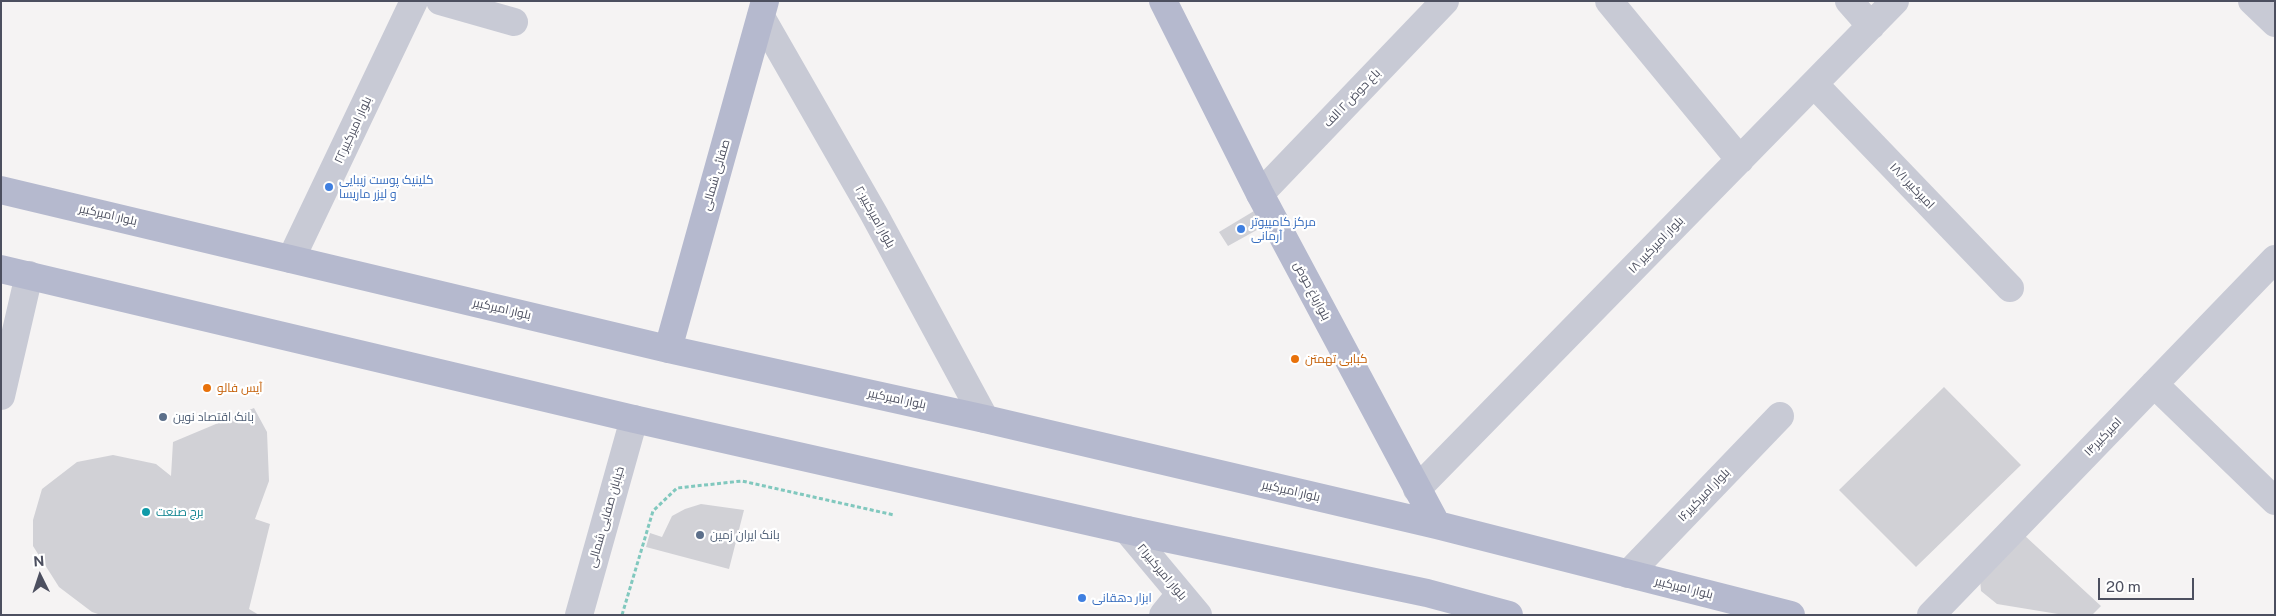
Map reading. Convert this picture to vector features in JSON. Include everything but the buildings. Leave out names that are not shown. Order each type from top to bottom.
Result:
[{"type":"main road","name":"بلوارباغ حوض","points":[[1163,1],[1260,194],[1437,525]]},
{"type":"main road","name":"صفائی شمالی","points":[[668,349],[763,9]]},
{"type":"main road","name":"بلوار امیرکبیر","points":[[1,190],[668,349],[984,419],[1437,525],[1791,615]]},
{"type":"main road","points":[[1,269],[634,419],[1127,530],[1427,593],[1509,615]]},
{"type":"street","name":"بلوار امیرکبیر۲۲","points":[[291,259],[414,1]]},
{"type":"street","points":[[440,1],[514,22]]},
{"type":"street","name":"باغ حوض ۲ الف","points":[[1260,194],[1444,1]]},
{"type":"street","points":[[1609,1],[1740,160]]},
{"type":"street","points":[[1849,1],[1870,26]]},
{"type":"street","name":"۱۸ بلوار امیرکبیر","points":[[1418,489],[1895,1]]},
{"type":"street","points":[[2252,1],[2275,23]]},
{"type":"street","name":"بلوار امیرکبیر۲۰","points":[[763,9],[984,419]]},
{"type":"street","name":"۱۸/۱ امیرکبیر","points":[[1814,84],[2010,288]]},
{"type":"street","name":"امیرکبیر۱۴","points":[[1931,615],[2275,259]]},
{"type":"street","points":[[1,396],[29,276]]},
{"type":"street","points":[[2154,384],[2275,501]]},
{"type":"street","name":"بلوار امیرکبیر۱۶","points":[[1628,574],[1780,416]]},
{"type":"street","name":"خیابان صفایی شمالی","points":[[579,615],[634,419]]},
{"type":"street","name":"بلوار امیرکبیر۲۱","points":[[1127,530],[1198,615]]},
{"type":"street","points":[[1163,615],[1180,594]]},
{"type":"path","points":[[622,615],[653,511],[677,488],[742,481],[894,515]]},
{"type":"place","name":"کلینیک پوست زیبایی و لیزر ماریسا","points":[[329,187]]},
{"type":"place","name":"مرکز کامپیوتر آرمانی","points":[[1241,229]]},
{"type":"place","name":"کبابی تهمتن","points":[[1295,359]]},
{"type":"place","name":"آیس فالو","points":[[207,388]]},
{"type":"place","name":"بانک اقتصاد نوین","points":[[163,417]]},
{"type":"place","name":"برج صنعت","points":[[146,512]]},
{"type":"place","name":"بانک ایران زمین","points":[[700,535]]},
{"type":"place","name":"ابزار دهقانی","points":[[1082,598]]}]
